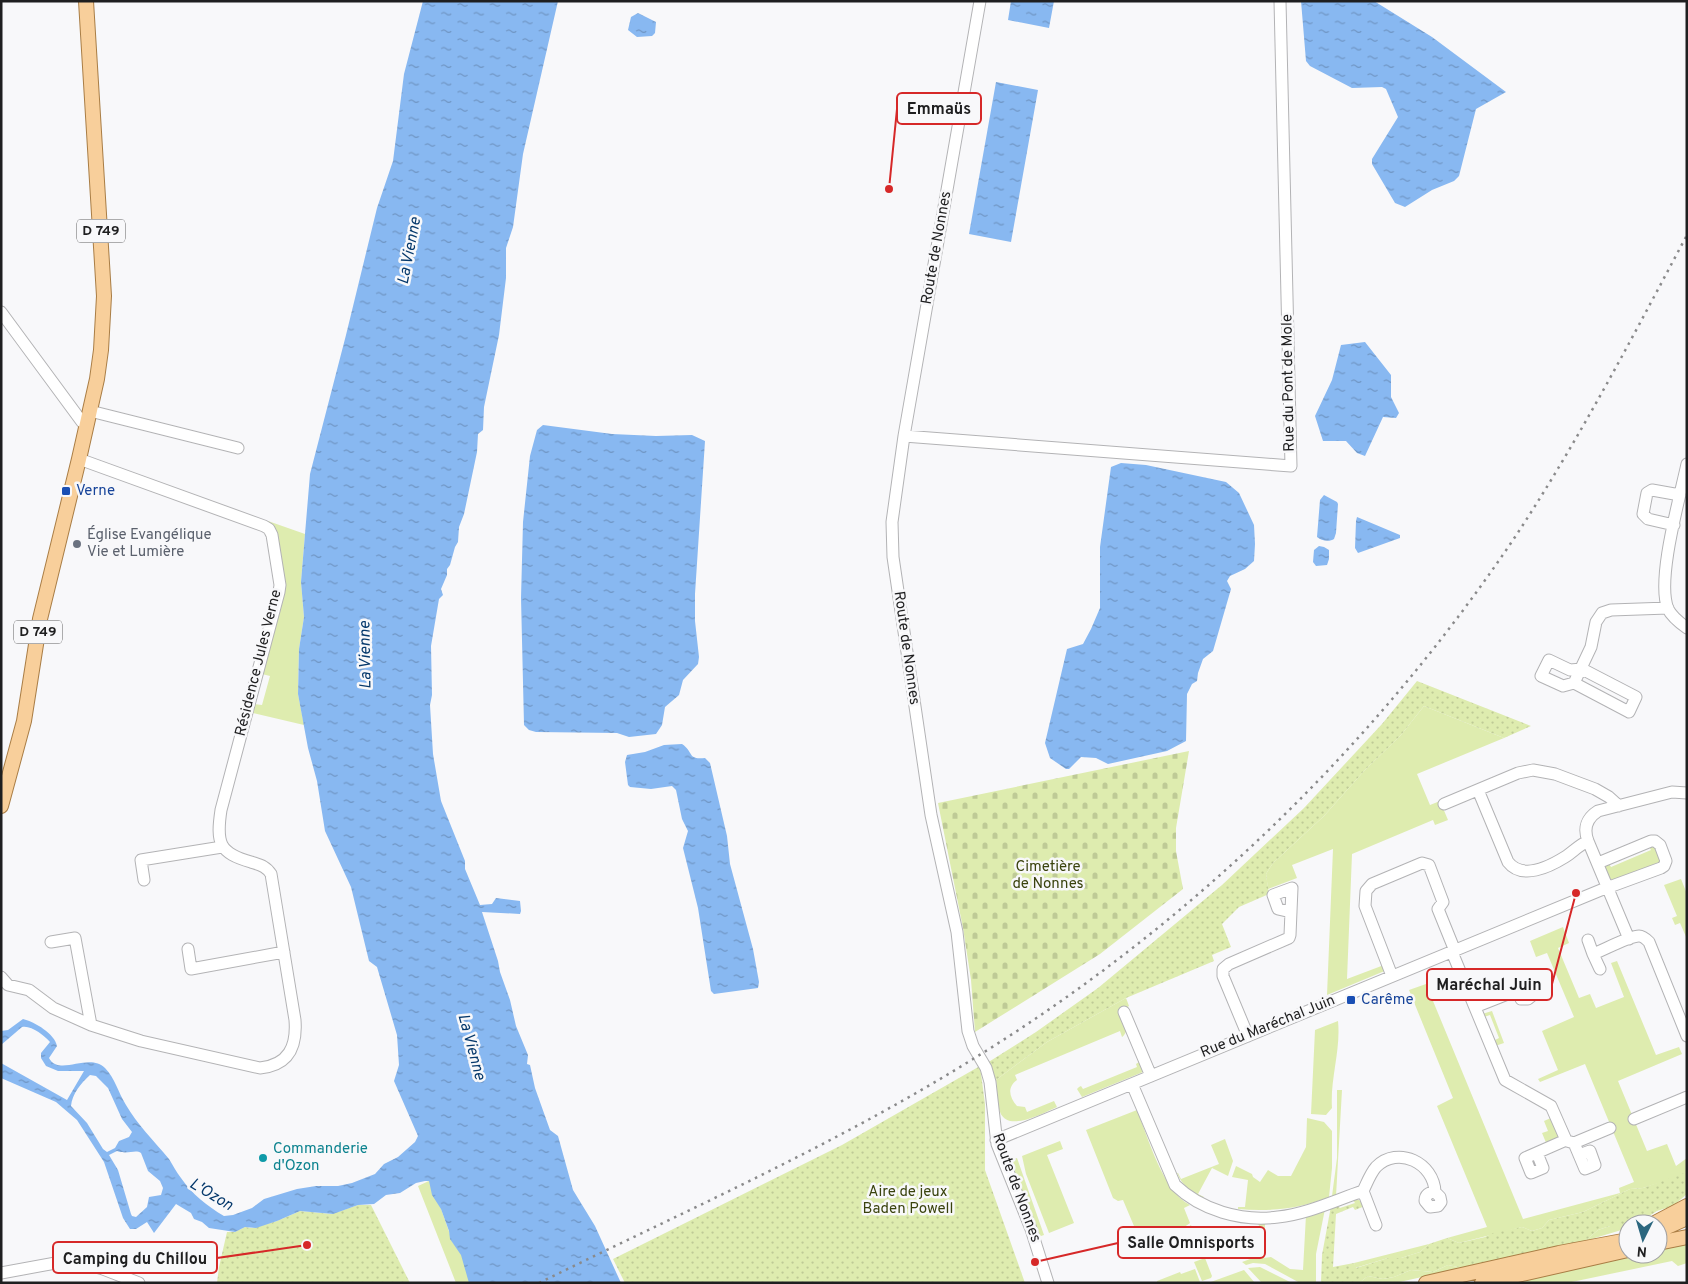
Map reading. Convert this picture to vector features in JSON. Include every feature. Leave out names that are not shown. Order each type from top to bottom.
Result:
[{"type":"main road","name":"D 749","points":[[1,806],[24,721],[40,620],[79,459],[101,350],[104,296],[86,1]]},
{"type":"main road","points":[[1668,1216],[1687,1206]]},
{"type":"main road","points":[[1668,1227],[1687,1218]]},
{"type":"main road","points":[[1559,1253],[1618,1235]]},
{"type":"main road","points":[[1668,1241],[1687,1237]]},
{"type":"main road","points":[[1426,1283],[1618,1242]]},
{"type":"main road","points":[[1482,1283],[1618,1252]]},
{"type":"street","name":"Route de Nonnes","points":[[980,1],[894,493],[892,522],[893,557],[930,815],[957,932],[968,1031],[972,1046],[986,1068],[990,1082],[996,1140],[1002,1159],[1031,1229],[1048,1283]]},
{"type":"street","name":"Rue du Pont de Mole","points":[[904,436],[1290,466],[1280,1]]},
{"type":"street","points":[[1,312],[82,422],[88,418],[238,448]]},
{"type":"street","name":"Résidence Jules Verne","points":[[79,459],[264,526],[269,529],[272,535],[280,584],[279,592],[221,810],[219,830],[222,847]]},
{"type":"street","points":[[1687,464],[1665,574],[1668,608],[1679,622],[1687,628]]},
{"type":"street","points":[[1674,525],[1648,519],[1643,514],[1647,493],[1652,490],[1680,495]]},
{"type":"street","points":[[1574,683],[1591,647],[1596,622],[1602,613],[1611,610],[1668,608]]},
{"type":"street","points":[[1549,660],[1570,670],[1582,669],[1636,697],[1629,712],[1574,683],[1563,686],[1541,676],[1549,660]]},
{"type":"street","points":[[1444,804],[1518,773],[1540,770],[1595,789],[1609,797],[1619,806]]},
{"type":"street","points":[[1478,790],[1508,862],[1516,870],[1522,872],[1534,870],[1565,857],[1588,841]]},
{"type":"street","points":[[1629,939],[1588,841],[1586,826],[1592,815],[1598,811],[1672,792],[1687,792]]},
{"type":"street","name":"Rue du Maréchal Juin","points":[[996,1140],[1608,887],[1664,866],[1666,862],[1660,845],[1655,841],[1651,841],[1598,863]]},
{"type":"street","points":[[1,977],[8,985],[29,990],[53,1008],[91,1025],[141,1041],[200,1056],[260,1068],[276,1065],[292,1048],[296,1033],[271,874],[267,868],[228,854],[222,847],[141,860],[144,880]]},
{"type":"street","points":[[1392,976],[1365,906],[1366,891],[1372,884],[1422,863],[1428,865],[1443,902],[1438,909],[1453,952],[1505,1080],[1552,1106],[1570,1142],[1579,1155]]},
{"type":"street","points":[[1248,1036],[1223,976],[1223,969],[1229,964],[1289,938],[1291,912]]},
{"type":"street","points":[[1594,954],[1629,939],[1639,936],[1645,938],[1649,942],[1687,1036]]},
{"type":"street","points":[[51,942],[75,938],[91,1025]]},
{"type":"street","points":[[1588,940],[1600,969]]},
{"type":"street","points":[[188,949],[191,968],[284,952]]},
{"type":"street","points":[[1475,1007],[1513,992],[1518,992]]},
{"type":"street","points":[[1124,1012],[1150,1076]]},
{"type":"street","points":[[1132,1084],[1174,1185],[1196,1202],[1228,1214],[1260,1218],[1278,1217],[1294,1214],[1363,1191]]},
{"type":"street","points":[[1634,1119],[1684,1098],[1687,1110]]},
{"type":"street","points":[[1537,1153],[1610,1128]]},
{"type":"street","points":[[1376,1225],[1363,1191],[1376,1167],[1387,1160],[1400,1158],[1417,1162],[1426,1169],[1434,1182],[1435,1192]]},
{"type":"street","points":[[1,1273],[13,1277],[72,1260],[103,1269],[139,1283]]},
{"type":"green space","points":[[268,521],[305,534],[301,582],[304,617],[299,649],[298,694],[304,725],[253,713],[254,704],[262,705],[270,676],[262,674],[285,583],[277,535]]},
{"type":"green space","points":[[1417,681],[1531,726],[1504,738],[1424,706],[1401,735],[1364,771],[1324,816],[1273,863],[1266,874],[1269,894],[1239,907],[1222,924],[1231,947],[1212,955],[1214,961],[1126,998],[1047,1042],[996,1080],[987,1063],[1036,1032],[1098,988],[1222,885],[1304,808],[1382,724]]},
{"type":"green space","points":[[1424,706],[1504,738],[1417,774],[1430,805],[1440,801],[1448,820],[1435,825],[1433,820],[1352,854],[1347,979],[1384,965],[1387,970],[1327,995],[1333,849],[1292,865],[1297,878],[1268,889],[1266,874],[1273,863],[1324,816],[1364,771],[1401,735]]},
{"type":"green space","name":"Cimetière de Nonnes","points":[[1189,751],[1176,828],[1176,851],[1183,889],[1100,954],[975,1032],[971,980],[963,928],[938,803]]},
{"type":"green space","points":[[1655,844],[1660,862],[1616,880],[1609,879],[1604,868],[1605,864],[1608,862],[1611,867],[1651,850],[1648,845]]},
{"type":"green space","points":[[1681,879],[1687,894],[1687,939],[1680,923],[1675,925],[1672,918],[1677,916],[1664,885]]},
{"type":"green space","points":[[1563,927],[1569,943],[1558,948],[1579,998],[1590,994],[1596,1008],[1624,997],[1611,963],[1617,961],[1656,1055],[1679,1047],[1682,1054],[1618,1081],[1647,1151],[1667,1144],[1676,1166],[1687,1158],[1687,1172],[1643,1188],[1630,1189],[1583,1212],[1549,1220],[1542,1228],[1532,1231],[1522,1227],[1459,1243],[1447,1238],[1487,1227],[1437,1106],[1453,1098],[1409,990],[1426,984],[1523,1219],[1620,1193],[1619,1188],[1634,1182],[1585,1064],[1540,1082],[1538,1079],[1558,1070],[1542,1031],[1574,1017],[1547,953],[1536,957],[1530,941]]},
{"type":"green space","points":[[1126,998],[1129,1006],[1126,1008],[1126,1031],[1122,1037],[1120,1031],[1015,1075],[1017,1080],[1010,1089],[1010,1092],[1017,1106],[1025,1107],[1027,1112],[1054,1101],[1057,1107],[1026,1120],[1010,1121],[1004,1118],[999,1108],[996,1080],[1047,1042]]},
{"type":"green space","points":[[1492,1011],[1504,1043],[1495,1046],[1493,1041],[1499,1038],[1490,1015],[1484,1017],[1482,1014]]},
{"type":"green space","points":[[1338,1021],[1339,1032],[1332,1108],[1326,1115],[1311,1114],[1315,1030]]},
{"type":"green space","points":[[1139,1062],[1143,1072],[1082,1097],[1077,1089],[1081,1086],[1083,1089],[1137,1067],[1136,1064]]},
{"type":"green space","name":"Aire de jeux Baden Powell","points":[[980,1066],[985,1104],[985,1170],[1025,1283],[625,1283],[613,1259],[842,1145]]},
{"type":"green space","points":[[1337,1090],[1342,1090],[1336,1196],[1332,1196],[1337,1158]]},
{"type":"green space","points":[[1137,1110],[1164,1176],[1180,1198],[1190,1205],[1184,1208],[1190,1223],[1183,1228],[1142,1245],[1123,1200],[1118,1201],[1113,1198],[1086,1130]]},
{"type":"green space","points":[[1553,1117],[1559,1137],[1547,1145],[1542,1133],[1548,1131],[1544,1121]]},
{"type":"green space","points":[[1307,1118],[1324,1122],[1332,1131],[1332,1168],[1329,1197],[1284,1209],[1238,1209],[1238,1207],[1245,1207],[1248,1180],[1232,1177],[1236,1166],[1252,1174],[1260,1182],[1268,1170],[1278,1176],[1291,1176],[1306,1147]]},
{"type":"green space","points":[[1225,1139],[1233,1161],[1228,1176],[1212,1168],[1198,1194],[1203,1198],[1187,1188],[1181,1181],[1177,1173],[1181,1179],[1219,1164],[1211,1145]]},
{"type":"green space","points":[[1060,1141],[1063,1149],[1047,1155],[1074,1223],[1049,1233],[1026,1174],[1022,1156]]},
{"type":"green space","points":[[1017,1158],[1044,1235],[1038,1237],[1010,1160]]},
{"type":"green space","points":[[1687,1172],[1687,1194],[1673,1206],[1652,1214],[1618,1214],[1618,1226],[1610,1226],[1598,1230],[1585,1241],[1463,1268],[1448,1265],[1433,1272],[1411,1270],[1383,1279],[1368,1276],[1359,1283],[1321,1283],[1322,1255],[1331,1206],[1336,1205],[1340,1208],[1355,1203],[1352,1199],[1359,1200],[1365,1206],[1355,1210],[1353,1207],[1336,1214],[1333,1267],[1354,1263],[1356,1268],[1388,1258],[1401,1258],[1420,1252],[1429,1244],[1447,1238],[1459,1243],[1522,1227],[1532,1231],[1542,1228],[1549,1220],[1583,1212],[1630,1189],[1643,1188]]},
{"type":"green space","points":[[431,1180],[453,1243],[462,1252],[472,1283],[456,1283],[418,1186]]},
{"type":"green space","points":[[358,1205],[371,1205],[410,1283],[217,1283],[227,1232],[235,1232],[245,1227],[252,1228],[277,1221],[300,1211],[332,1214]]},
{"type":"green space","points":[[1325,1209],[1316,1254],[1316,1283],[1300,1283],[1265,1264],[1253,1263],[1246,1265],[1242,1262],[1261,1255],[1257,1241],[1263,1238],[1258,1223],[1265,1224],[1264,1258],[1271,1257],[1290,1269],[1303,1270],[1306,1215]]},
{"type":"green space","points":[[1191,1225],[1202,1251],[1190,1256],[1180,1237],[1141,1252],[1139,1246],[1184,1230]]},
{"type":"green space","points":[[1618,1226],[1618,1231],[1585,1241],[1598,1230]]},
{"type":"green space","points":[[1687,1242],[1687,1263],[1678,1266],[1672,1261],[1668,1262],[1668,1246]]},
{"type":"green space","points":[[1429,1244],[1420,1252],[1401,1258],[1388,1258],[1355,1268],[1354,1263]]},
{"type":"green space","points":[[1618,1257],[1618,1264],[1658,1264],[1567,1283],[1501,1283]]},
{"type":"green space","points":[[1205,1258],[1212,1276],[1202,1281],[1194,1262]]},
{"type":"green space","points":[[1448,1265],[1463,1268],[1395,1283],[1359,1283],[1368,1276],[1383,1279],[1411,1270],[1433,1272]]},
{"type":"green space","points":[[1260,1267],[1292,1283],[1262,1283],[1248,1268]]},
{"type":"green space","points":[[1195,1269],[1200,1282],[1198,1283],[1157,1283],[1157,1281],[1180,1272],[1181,1274]]},
{"type":"green space","points":[[1244,1270],[1255,1283],[1208,1283]]},
{"type":"water","name":"La Vienne","points":[[423,1],[558,1],[523,154],[513,227],[506,248],[506,278],[499,335],[484,407],[483,430],[478,434],[477,452],[464,514],[459,527],[458,542],[441,589],[443,595],[439,599],[431,646],[432,695],[430,705],[433,754],[441,801],[480,905],[492,904],[496,898],[520,901],[520,914],[482,912],[510,1000],[516,1026],[528,1055],[527,1064],[530,1065],[535,1088],[550,1130],[558,1136],[573,1190],[595,1226],[621,1283],[469,1283],[461,1255],[450,1239],[441,1209],[432,1195],[429,1181],[416,1183],[400,1193],[386,1195],[374,1204],[358,1205],[333,1214],[300,1211],[256,1228],[245,1227],[235,1232],[209,1228],[202,1222],[194,1219],[191,1213],[176,1204],[154,1233],[147,1222],[136,1229],[130,1229],[123,1218],[104,1162],[77,1120],[56,1102],[1,1078],[1,1063],[67,1100],[84,1071],[58,1071],[46,1066],[41,1058],[41,1053],[50,1042],[44,1036],[33,1029],[22,1027],[1,1045],[1,1031],[8,1030],[23,1019],[39,1026],[53,1037],[57,1046],[49,1058],[54,1063],[67,1065],[91,1062],[105,1068],[130,1112],[169,1159],[185,1184],[200,1199],[224,1216],[233,1215],[252,1208],[264,1199],[297,1189],[316,1186],[338,1186],[375,1174],[384,1164],[398,1157],[415,1142],[418,1136],[394,1081],[399,1065],[397,1035],[377,967],[369,961],[351,887],[325,831],[317,781],[308,748],[298,694],[299,649],[304,617],[301,582],[310,474],[377,208],[393,161],[404,74]],"holes":[[[90,1075],[96,1076],[108,1088],[122,1119],[132,1132],[129,1137],[119,1141],[115,1148],[107,1152],[103,1149],[87,1123],[71,1106],[73,1097]],[[117,1151],[141,1153],[148,1171],[160,1181],[163,1188],[161,1195],[149,1197],[147,1207],[136,1217],[131,1214],[118,1170],[109,1155]]]},
{"type":"water","points":[[1011,1],[1054,1],[1049,28],[1008,20]]},
{"type":"water","points":[[1301,1],[1374,1],[1432,37],[1506,92],[1476,109],[1459,176],[1454,181],[1432,190],[1405,207],[1395,203],[1372,164],[1372,159],[1398,117],[1386,89],[1382,87],[1352,88],[1310,66],[1306,61]]},
{"type":"water","points":[[638,13],[656,22],[655,33],[652,36],[637,37],[628,30],[631,17]]},
{"type":"water","points":[[996,82],[1038,90],[1011,242],[969,234]]},
{"type":"water","points":[[1365,342],[1391,375],[1391,397],[1399,413],[1396,418],[1383,417],[1365,456],[1357,453],[1346,441],[1323,441],[1315,416],[1332,380],[1341,345]]},
{"type":"water","points":[[543,425],[612,434],[692,435],[705,441],[695,594],[698,664],[683,680],[679,695],[665,707],[662,725],[656,734],[629,737],[617,733],[536,732],[529,730],[524,725],[521,598],[523,522],[530,456],[537,430]]},
{"type":"water","points":[[1121,463],[1146,465],[1226,482],[1239,493],[1254,525],[1254,561],[1245,569],[1230,576],[1227,581],[1231,589],[1213,651],[1203,659],[1197,681],[1192,684],[1187,694],[1186,741],[1167,751],[1108,764],[1096,758],[1081,757],[1069,769],[1066,769],[1050,758],[1045,743],[1067,649],[1083,644],[1100,608],[1100,547],[1111,467]]},
{"type":"water","points":[[1324,495],[1338,504],[1336,533],[1334,539],[1330,541],[1317,537],[1320,500]]},
{"type":"water","points":[[1357,517],[1400,535],[1400,538],[1358,553],[1355,548]]},
{"type":"water","points":[[1319,546],[1329,550],[1327,565],[1316,566],[1313,562],[1314,550]]},
{"type":"water","points":[[682,744],[693,757],[705,758],[710,763],[727,836],[730,864],[753,949],[759,982],[758,988],[714,994],[711,991],[698,908],[683,848],[688,831],[682,819],[676,790],[672,786],[651,789],[630,787],[628,785],[625,762],[627,755],[645,752],[664,745]]},
{"type":"railway","points":[[539,1283],[814,1149],[921,1090],[1053,1007],[1129,951],[1203,890],[1273,826],[1340,758],[1403,686],[1462,612],[1517,534],[1563,461],[1687,235]]},
{"type":"place","name":"Emmaüs","points":[[889,189]]},
{"type":"place","name":"Verne","points":[[66,491]]},
{"type":"place","name":"Église Evangélique Vie et Lumière","points":[[77,544]]},
{"type":"place","name":"Maréchal Juin","points":[[1576,893]]},
{"type":"place","name":"Carême","points":[[1351,1000]]},
{"type":"place","name":"Commanderie d'Ozon","points":[[263,1158]]},
{"type":"place","name":"Camping du Chillou","points":[[307,1245]]},
{"type":"place","name":"Salle Omnisports","points":[[1035,1262]]},
{"type":"water label","name":"L'Ozon","points":[[211,1195]]}]
